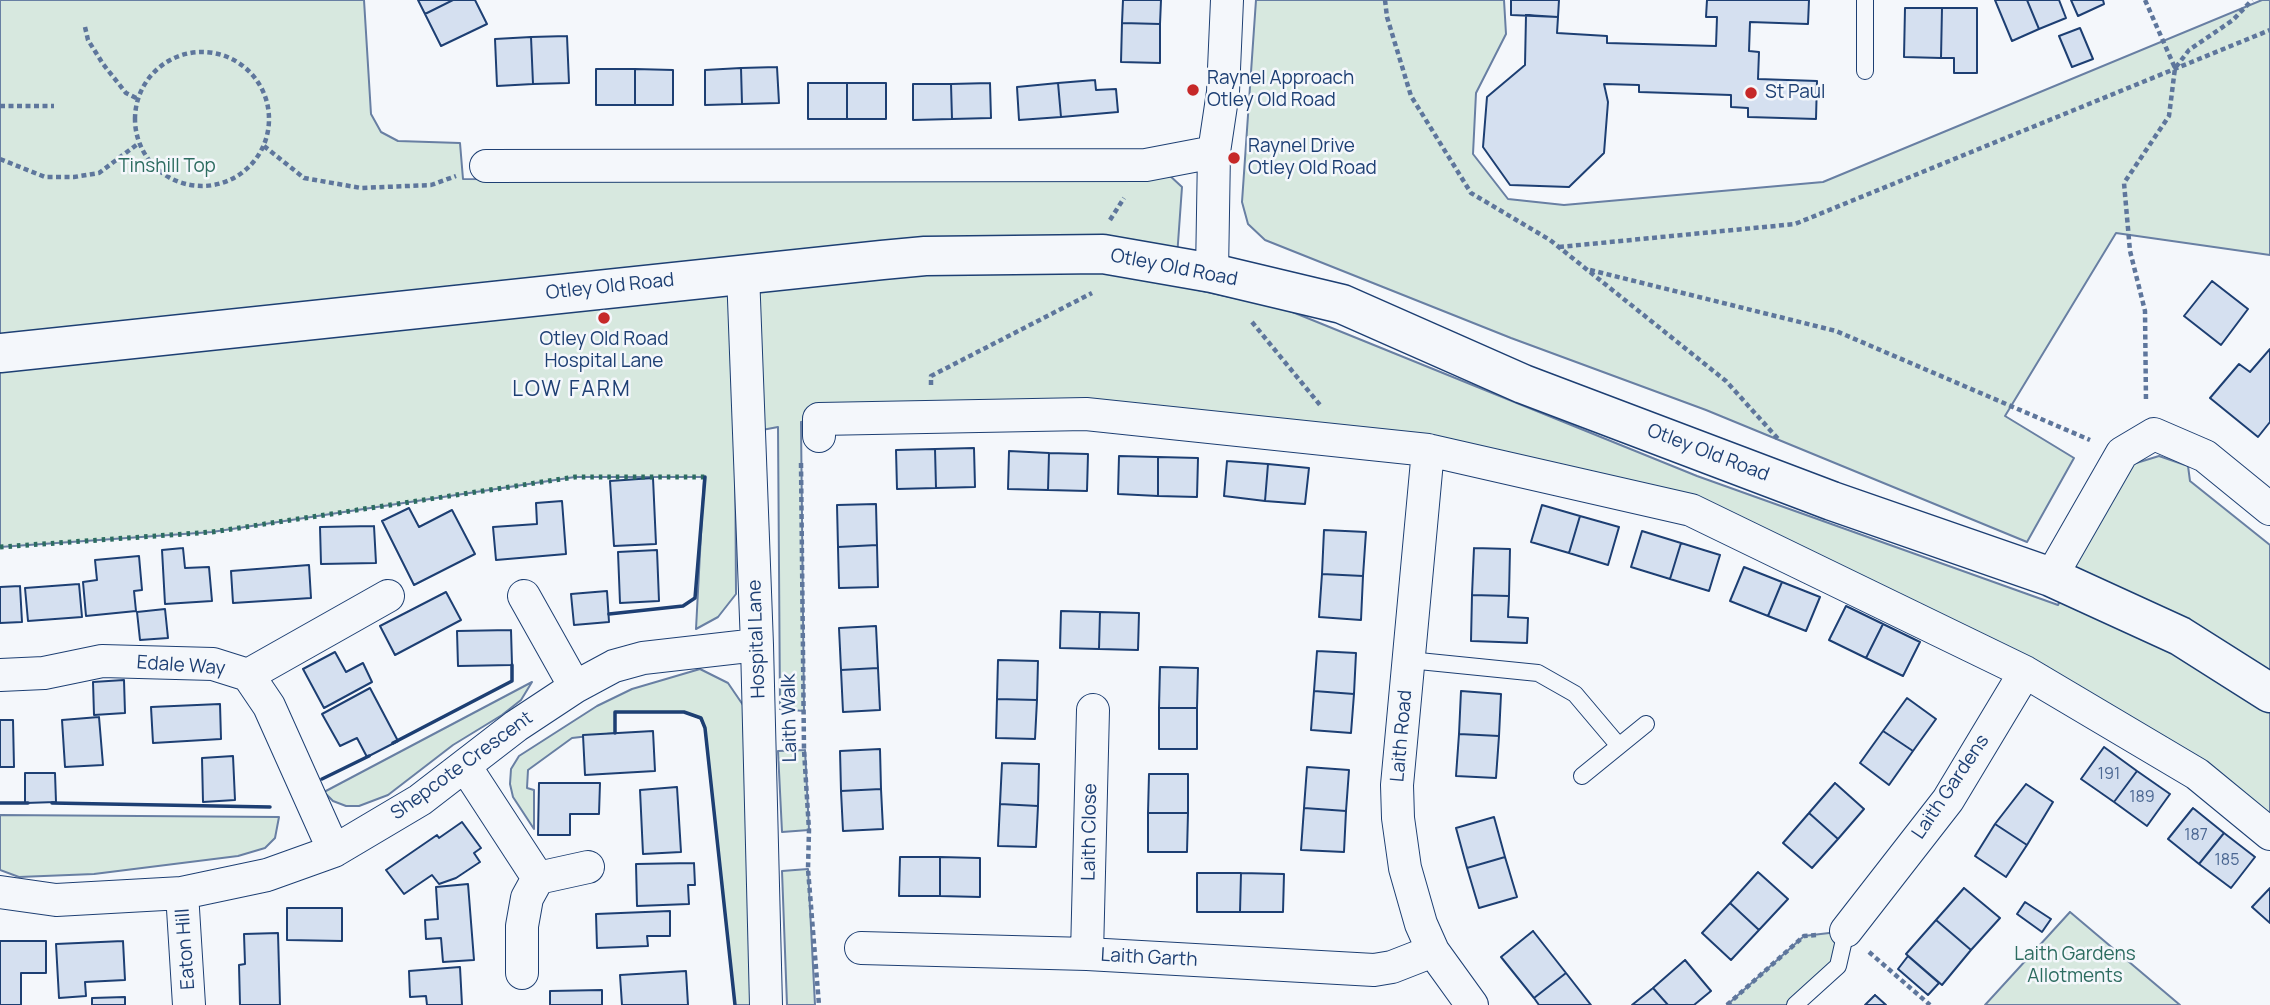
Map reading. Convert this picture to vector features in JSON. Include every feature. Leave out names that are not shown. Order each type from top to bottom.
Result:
[{"type":"street","points":[[1212,273],[1214,152],[1223,92],[1227,0]]},
{"type":"street","points":[[486,166],[1146,165],[1214,152]]},
{"type":"street","name":"Otley Old Road","points":[[0,353],[925,256],[1103,254],[1212,273],[1342,304],[1523,384],[1832,500],[2051,577],[2180,636],[2270,693]]},
{"type":"street","name":"Hospital Lane","points":[[743,273],[757,645],[766,1005]]},
{"type":"street","points":[[819,436],[818,419],[1086,414],[1429,450],[1691,510],[2025,672],[2197,774],[2270,834]]},
{"type":"street","points":[[2051,577],[2130,449],[2154,434],[2205,456],[2270,509]]},
{"type":"street","name":"Laith Road","points":[[1429,450],[1397,785],[1398,818],[1405,868],[1421,924],[1433,951],[1472,1005]]},
{"type":"street","points":[[248,675],[388,596]]},
{"type":"street","points":[[524,596],[575,687]]},
{"type":"street","name":"Shepcote Crescent","points":[[0,892],[56,900],[182,893],[267,875],[334,851],[420,800],[516,726],[575,687],[614,666],[643,658],[757,645]]},
{"type":"street","name":"Edale Way","points":[[0,675],[44,673],[102,661],[213,664],[248,675],[269,706],[334,851]]},
{"type":"street","name":"Laith Gardens","points":[[1846,931],[1948,800],[2025,672]]},
{"type":"street","name":"Laith Close","points":[[1087,954],[1093,710]]},
{"type":"street","points":[[465,766],[538,878]]},
{"type":"street","points":[[522,974],[522,926],[527,898],[538,878],[588,867]]},
{"type":"street","name":"Eaton Hill","points":[[182,893],[189,1005]]},
{"type":"street","name":"Laith Garth","points":[[861,948],[1087,954],[1374,970],[1392,967],[1433,951]]},
{"type":"lane","points":[[1865,0],[1865,71]]},
{"type":"lane","points":[[1409,660],[1538,673],[1575,694],[1619,746]]},
{"type":"lane","points":[[1582,776],[1646,724]]},
{"type":"lane","points":[[1795,1005],[1838,965],[1846,931]]},
{"type":"path","points":[[1385,0],[1387,17],[1411,96],[1471,193],[1559,247],[1726,381],[1788,451]]},
{"type":"path","points":[[1586,268],[1836,331],[2130,449],[2148,391],[2145,311],[2130,251],[2124,183],[2169,116],[2175,68],[2146,0]]},
{"type":"path","points":[[2175,68],[2189,50],[2233,20],[2252,0]]},
{"type":"path","points":[[85,27],[88,40],[103,64],[126,93],[138,99]]},
{"type":"path","points":[[1559,247],[1795,224],[2270,30]]},
{"type":"path","points":[[205,52],[226,56],[245,66],[259,83],[268,103],[270,125],[264,146],[243,172],[233,179],[212,186],[189,185],[168,177],[151,162],[140,143],[135,121],[138,99],[148,79],[163,65],[183,55],[205,52]]},
{"type":"path","points":[[0,106],[54,106]]},
{"type":"path","points":[[0,159],[45,177],[74,177],[99,173],[140,143]]},
{"type":"path","points":[[264,146],[304,178],[361,188],[431,185],[486,166]]},
{"type":"path","points":[[932,417],[931,376],[1100,288],[1103,254],[1111,217],[1146,165]]},
{"type":"path","points":[[1212,273],[1349,441]]},
{"type":"path","name":"Laith Walk","points":[[819,436],[801,461],[804,750],[809,830],[808,869],[819,1005]]},
{"type":"path","points":[[1727,1005],[1804,936],[1846,931],[1930,1005]]},
{"type":"green space","name":"Tinshill Top","points":[[0,0],[364,0],[371,114],[381,132],[398,141],[460,143],[463,179],[732,180],[1168,174],[1182,187],[1175,285],[1285,309],[1697,476],[2058,605],[2079,558],[2133,464],[2159,456],[2188,466],[2190,481],[2270,545],[2270,834],[2197,774],[1691,510],[1428,450],[1086,414],[819,419],[801,422],[804,711],[780,709],[778,427],[735,435],[736,594],[718,617],[696,629],[704,477],[575,477],[212,532],[0,547]]},
{"type":"green space","points":[[1256,0],[1504,0],[1506,34],[1476,93],[1473,154],[1508,199],[1564,205],[1823,182],[2262,0],[2270,0],[2270,255],[2116,233],[2005,416],[2074,458],[2027,542],[1706,410],[1511,338],[1265,240],[1248,224],[1242,202]]},
{"type":"green space","points":[[700,669],[728,683],[743,705],[752,1005],[735,1005],[705,728],[700,718],[684,712],[615,712],[615,733],[572,738],[528,770],[527,788],[534,790],[534,829],[513,797],[510,784],[511,769],[519,756],[597,706],[632,689]]},
{"type":"green space","points":[[532,682],[521,700],[502,715],[453,745],[388,795],[359,806],[346,806],[333,801],[324,792]]},
{"type":"green space","points":[[805,750],[809,830],[782,832],[778,751]]},
{"type":"green space","points":[[0,815],[279,817],[275,838],[265,848],[238,856],[94,874],[19,877],[0,870]]},
{"type":"green space","points":[[808,869],[815,1005],[787,1005],[782,871]]},
{"type":"green space","name":"Laith Gardens Allotments","points":[[2070,912],[2180,1005],[1985,1005]]},
{"type":"green space","points":[[1846,931],[1838,966],[1795,1005],[1727,1005],[1804,936]]},
{"type":"building","points":[[418,0],[453,0],[425,14]]},
{"type":"building","points":[[453,0],[475,0],[487,24],[441,46],[425,14]]},
{"type":"building","points":[[1123,0],[1161,0],[1160,24],[1122,23]]},
{"type":"building","points":[[1511,0],[1559,0],[1558,17],[1511,15]]},
{"type":"building","name":"St Paul","points":[[1707,0],[1809,0],[1808,24],[1750,22],[1749,51],[1759,52],[1758,79],[1817,81],[1816,119],[1748,117],[1748,108],[1731,107],[1731,95],[1639,92],[1639,85],[1604,84],[1608,102],[1604,153],[1569,187],[1510,185],[1483,147],[1487,97],[1525,65],[1526,15],[1558,17],[1557,33],[1607,36],[1607,43],[1716,46],[1717,17],[1706,17]]},
{"type":"building","points":[[1995,0],[2027,0],[2039,29],[2012,41]]},
{"type":"building","points":[[2027,0],[2059,0],[2066,18],[2039,29]]},
{"type":"building","points":[[2071,0],[2103,0],[2104,4],[2078,16]]},
{"type":"building","points":[[1905,8],[1942,8],[1941,58],[1904,57]]},
{"type":"building","points":[[1942,8],[1977,8],[1977,73],[1954,73],[1954,58],[1941,58]]},
{"type":"building","points":[[1122,23],[1160,24],[1160,63],[1121,62]]},
{"type":"building","points":[[2080,28],[2093,59],[2072,67],[2059,36]]},
{"type":"building","points":[[567,36],[569,83],[533,84],[531,37]]},
{"type":"building","points":[[531,37],[533,84],[497,86],[495,39]]},
{"type":"building","points":[[777,67],[779,103],[742,104],[741,68]]},
{"type":"building","points":[[741,68],[742,104],[705,105],[705,70]]},
{"type":"building","points":[[596,69],[635,69],[635,105],[596,105]]},
{"type":"building","points":[[635,69],[673,70],[673,105],[635,105]]},
{"type":"building","points":[[1095,80],[1096,90],[1116,89],[1118,112],[1061,117],[1058,83]]},
{"type":"building","points":[[808,83],[847,83],[847,119],[808,119]]},
{"type":"building","points":[[847,83],[886,83],[886,119],[847,119]]},
{"type":"building","points":[[990,83],[991,118],[952,119],[951,84]]},
{"type":"building","points":[[1058,83],[1061,117],[1019,120],[1017,87]]},
{"type":"building","points":[[913,84],[951,84],[952,119],[913,120]]},
{"type":"building","points":[[2212,281],[2248,309],[2221,345],[2184,316]]},
{"type":"building","points":[[2270,349],[2270,422],[2258,437],[2210,398],[2239,364],[2250,372]]},
{"type":"building","points":[[974,448],[975,487],[936,488],[935,449]]},
{"type":"building","points":[[935,449],[936,488],[897,489],[896,450]]},
{"type":"building","points":[[1009,451],[1049,453],[1048,490],[1008,489]]},
{"type":"building","points":[[1049,453],[1088,454],[1087,491],[1048,490]]},
{"type":"building","points":[[1119,456],[1158,457],[1158,496],[1118,494]]},
{"type":"building","points":[[1158,457],[1198,458],[1197,497],[1158,496]]},
{"type":"building","points":[[1227,461],[1268,464],[1265,501],[1224,496]]},
{"type":"building","points":[[1268,464],[1309,468],[1305,504],[1265,501]]},
{"type":"building","points":[[653,478],[656,544],[614,546],[610,481]]},
{"type":"building","points":[[562,501],[566,554],[496,560],[493,527],[537,524],[536,503]]},
{"type":"building","points":[[876,504],[877,545],[838,547],[837,505]]},
{"type":"building","points":[[1542,505],[1580,516],[1569,553],[1531,542]]},
{"type":"building","points":[[409,508],[419,527],[452,510],[475,554],[414,585],[382,521]]},
{"type":"building","points":[[1580,516],[1619,527],[1608,565],[1569,553]]},
{"type":"building","points":[[374,526],[376,563],[321,564],[320,527]]},
{"type":"building","points":[[1324,530],[1366,532],[1363,576],[1322,574]]},
{"type":"building","points":[[1642,531],[1681,543],[1670,579],[1631,567]]},
{"type":"building","points":[[1681,543],[1720,555],[1709,591],[1670,579]]},
{"type":"building","points":[[877,545],[878,587],[839,588],[838,547]]},
{"type":"building","points":[[183,548],[185,568],[209,567],[212,601],[165,604],[162,550]]},
{"type":"building","points":[[1474,548],[1510,549],[1509,596],[1472,595]]},
{"type":"building","points":[[657,550],[659,601],[620,603],[618,552]]},
{"type":"building","points":[[139,556],[142,590],[134,591],[136,611],[86,616],[83,582],[97,580],[95,560]]},
{"type":"building","points":[[309,565],[311,598],[233,603],[231,571]]},
{"type":"building","points":[[1744,567],[1782,582],[1768,616],[1730,601]]},
{"type":"building","points":[[1322,574],[1363,576],[1361,620],[1319,617]]},
{"type":"building","points":[[1782,582],[1820,597],[1806,631],[1768,616]]},
{"type":"building","points":[[79,584],[82,617],[28,621],[25,588]]},
{"type":"building","points":[[20,586],[22,622],[0,623],[0,587]]},
{"type":"building","points":[[607,591],[609,622],[574,625],[571,594]]},
{"type":"building","points":[[446,592],[461,620],[395,655],[380,626]]},
{"type":"building","points":[[1472,595],[1509,596],[1508,617],[1528,618],[1527,643],[1471,641]]},
{"type":"building","points":[[1846,606],[1883,624],[1866,658],[1829,640]]},
{"type":"building","points":[[165,609],[168,638],[140,640],[137,612]]},
{"type":"building","points":[[1061,611],[1100,612],[1099,649],[1060,648]]},
{"type":"building","points":[[1100,612],[1139,613],[1138,650],[1099,649]]},
{"type":"building","points":[[1883,624],[1920,642],[1903,676],[1866,658]]},
{"type":"building","points":[[876,626],[878,668],[841,670],[839,628]]},
{"type":"building","points":[[511,630],[512,665],[458,666],[457,631]]},
{"type":"building","points":[[1317,651],[1356,653],[1354,694],[1314,691]]},
{"type":"building","points":[[335,652],[346,672],[363,663],[372,682],[324,708],[303,669]]},
{"type":"building","points":[[998,660],[1038,661],[1037,700],[997,699]]},
{"type":"building","points":[[1160,667],[1198,668],[1197,708],[1159,708]]},
{"type":"building","points":[[878,668],[880,710],[843,712],[841,670]]},
{"type":"building","points":[[124,680],[125,713],[94,715],[93,682]]},
{"type":"building","points":[[370,688],[398,741],[367,757],[357,738],[340,746],[322,714]]},
{"type":"building","points":[[1314,691],[1354,694],[1351,733],[1311,730]]},
{"type":"building","points":[[1461,691],[1501,694],[1499,736],[1459,734]]},
{"type":"building","points":[[1907,698],[1936,719],[1913,751],[1883,731]]},
{"type":"building","points":[[997,699],[1037,700],[1035,739],[996,738]]},
{"type":"building","points":[[220,704],[221,739],[153,743],[151,707]]},
{"type":"building","points":[[1159,708],[1197,708],[1197,749],[1159,749]]},
{"type":"building","points":[[99,717],[103,765],[65,767],[62,720]]},
{"type":"building","points":[[0,720],[13,720],[14,767],[0,767]]},
{"type":"building","points":[[653,731],[655,771],[585,775],[583,735]]},
{"type":"building","points":[[1883,731],[1913,751],[1889,785],[1860,763]]},
{"type":"building","points":[[1459,734],[1499,736],[1496,778],[1456,776]]},
{"type":"building","points":[[2104,747],[2137,771],[2114,802],[2081,779]]},
{"type":"building","points":[[880,749],[881,789],[841,791],[840,751]]},
{"type":"building","points":[[233,756],[235,800],[203,802],[202,758]]},
{"type":"building","points":[[1002,763],[1039,764],[1038,806],[1000,804]]},
{"type":"building","points":[[1307,767],[1349,770],[1346,811],[1304,808]]},
{"type":"building","points":[[2137,771],[2170,794],[2147,826],[2114,802]]},
{"type":"building","points":[[25,773],[55,773],[56,802],[25,803]]},
{"type":"building","points":[[1149,774],[1188,774],[1188,813],[1148,813]]},
{"type":"building","points":[[539,783],[600,783],[599,814],[570,814],[570,835],[538,835]]},
{"type":"building","points":[[1835,783],[1864,809],[1838,839],[1809,813]]},
{"type":"building","points":[[2026,784],[2053,802],[2027,845],[1995,824]]},
{"type":"building","points":[[677,787],[681,852],[643,854],[640,790]]},
{"type":"building","points":[[881,789],[883,829],[843,831],[841,791]]},
{"type":"building","points":[[1000,804],[1038,806],[1036,847],[998,846]]},
{"type":"building","points":[[1304,808],[1346,811],[1344,852],[1301,850]]},
{"type":"building","points":[[2193,808],[2224,833],[2199,864],[2168,839]]},
{"type":"building","points":[[1148,813],[1188,813],[1187,852],[1148,852]]},
{"type":"building","points":[[1809,813],[1838,839],[1812,868],[1783,843]]},
{"type":"building","points":[[1494,817],[1505,857],[1467,868],[1456,828]]},
{"type":"building","points":[[462,822],[481,848],[474,853],[480,862],[456,878],[439,884],[432,875],[404,894],[386,870],[437,835],[439,838]]},
{"type":"building","points":[[1995,824],[2027,845],[2006,877],[1975,856]]},
{"type":"building","points":[[2224,833],[2255,857],[2231,888],[2199,864]]},
{"type":"building","points":[[900,857],[940,857],[940,896],[899,896]]},
{"type":"building","points":[[940,857],[980,858],[980,897],[940,896]]},
{"type":"building","points":[[1505,857],[1517,897],[1479,908],[1467,868]]},
{"type":"building","points":[[694,863],[695,885],[688,885],[689,904],[637,906],[636,864]]},
{"type":"building","points":[[1758,872],[1788,899],[1759,930],[1730,903]]},
{"type":"building","points":[[1197,873],[1241,873],[1240,912],[1197,912]]},
{"type":"building","points":[[1241,873],[1284,874],[1283,912],[1240,912]]},
{"type":"building","points":[[468,884],[474,960],[443,962],[441,938],[426,939],[425,920],[438,919],[436,887]]},
{"type":"building","points":[[1964,888],[2000,918],[1971,950],[1936,920]]},
{"type":"building","points":[[2270,888],[2270,923],[2252,907]]},
{"type":"building","points":[[2025,902],[2051,919],[2042,932],[2017,914]]},
{"type":"building","points":[[1730,903],[1759,930],[1731,960],[1702,933]]},
{"type":"building","points":[[287,908],[342,908],[342,941],[287,940]]},
{"type":"building","points":[[670,911],[670,936],[647,936],[648,946],[597,948],[596,914]]},
{"type":"building","points":[[1936,920],[1971,950],[1942,985],[1906,954]]},
{"type":"building","points":[[1533,931],[1566,973],[1534,998],[1501,957]]},
{"type":"building","points":[[278,933],[280,1005],[240,1005],[239,965],[245,964],[244,934]]},
{"type":"building","points":[[0,941],[46,941],[46,973],[21,973],[21,1005],[0,1005]]},
{"type":"building","points":[[123,941],[125,980],[85,982],[86,996],[59,998],[56,944]]},
{"type":"building","points":[[1908,956],[1939,983],[1928,995],[1898,969]]},
{"type":"building","points":[[1685,960],[1711,991],[1694,1005],[1668,1005],[1653,988]]},
{"type":"building","points":[[460,967],[462,1005],[427,1005],[426,996],[410,997],[409,971]]},
{"type":"building","points":[[686,971],[688,1005],[622,1005],[620,975]]},
{"type":"building","points":[[1566,973],[1591,1005],[1539,1005],[1534,998]]},
{"type":"building","points":[[1653,988],[1668,1005],[1632,1005]]},
{"type":"building","points":[[602,990],[602,1005],[550,1005],[550,991]]},
{"type":"building","points":[[1875,995],[1886,1005],[1865,1005]]},
{"type":"building","points":[[125,997],[125,1005],[92,1005],[92,998]]},
{"type":"hedge","points":[[0,547],[212,532],[575,477],[705,477]]},
{"type":"wall","points":[[609,614],[683,606],[695,598],[705,477]]},
{"type":"wall","points":[[393,743],[512,681],[512,665]]},
{"type":"wall","points":[[615,733],[615,712],[684,712],[701,718],[705,728],[735,1005]]},
{"type":"wall","points":[[322,779],[369,756]]},
{"type":"wall","points":[[0,803],[28,803]]},
{"type":"wall","points":[[52,803],[270,807]]},
{"type":"place","name":"Raynel Approach Otley Old Road","points":[[1193,90]]},
{"type":"place","name":"St Paul","points":[[1751,93]]},
{"type":"place","name":"Raynel Drive Otley Old Road","points":[[1234,158]]},
{"type":"place","name":"Otley Old Road Hospital Lane","points":[[604,318]]},
{"type":"district","name":"LOW FARM","points":[[572,390]]}]
